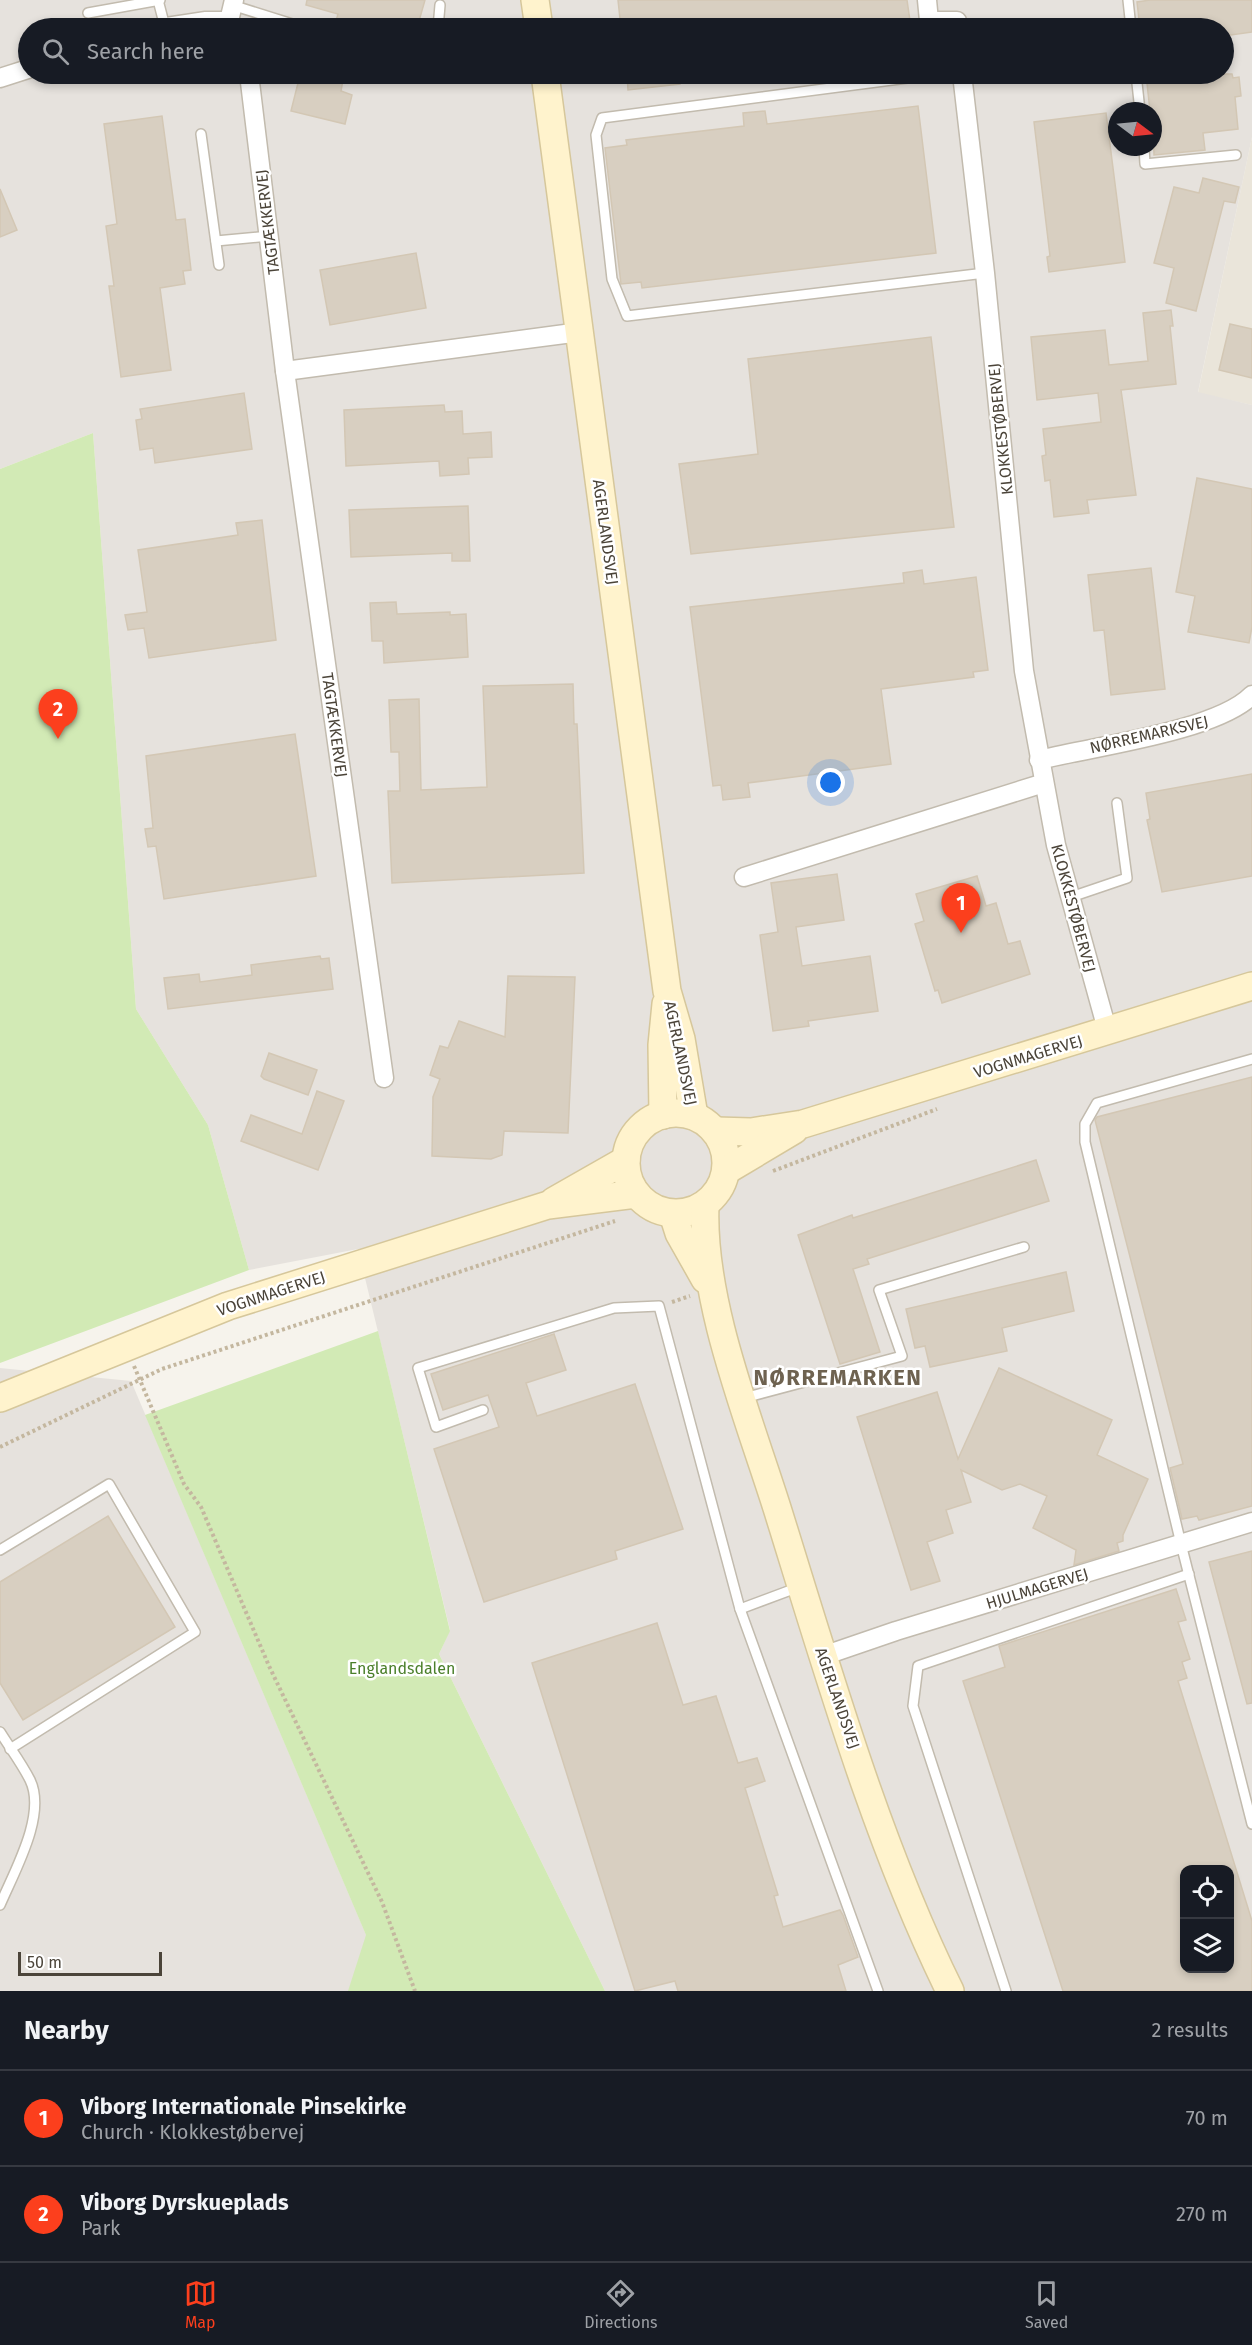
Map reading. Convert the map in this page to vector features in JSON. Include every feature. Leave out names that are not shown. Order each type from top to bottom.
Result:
[{"type":"street","points":[[535,0],[538,18]]},
{"type":"street","points":[[927,0],[929,18]]},
{"type":"street","points":[[218,18],[233,14]]},
{"type":"street","points":[[0,78],[18,72]]},
{"type":"street","name":"TAGTÆKKERVEJ","points":[[250,84],[285,371],[384,1078]]},
{"type":"street","name":"AGERLANDSVEJ","points":[[546,84],[667,991],[705,1124]]},
{"type":"street","name":"KLOKKESTØBERVEJ","points":[[963,84],[985,273],[1024,671],[1044,783],[1071,897],[1108,1032]]},
{"type":"street","points":[[285,371],[580,332]]},
{"type":"street","name":"NØRREMARKSVEJ","points":[[1039,760],[1212,720],[1242,704],[1252,694]]},
{"type":"street","points":[[744,877],[1044,783]]},
{"type":"street","name":"VOGNMAGERVEJ","points":[[705,1124],[751,1132],[803,1124],[1252,986]]},
{"type":"street","name":"AGERLANDSVEJ","points":[[663,1115],[662,1045],[667,991]]},
{"type":"street","points":[[679,1113],[705,1124],[726,1156],[727,1170],[716,1195],[705,1205],[690,1212],[673,1214],[654,1209],[636,1194],[628,1178],[626,1160],[636,1132],[648,1121],[663,1115],[679,1113]]},
{"type":"street","name":"VOGNMAGERVEJ","points":[[727,1170],[803,1124]]},
{"type":"street","name":"VOGNMAGERVEJ","points":[[548,1205],[626,1160]]},
{"type":"street","name":"VOGNMAGERVEJ","points":[[0,1398],[228,1306],[548,1205],[636,1194]]},
{"type":"street","name":"AGERLANDSVEJ","points":[[705,1205],[704,1228],[710,1287],[742,1398],[823,1656],[892,1857],[950,1991]]},
{"type":"street","name":"AGERLANDSVEJ","points":[[673,1214],[679,1233],[710,1287]]},
{"type":"street","name":"HJULMAGERVEJ","points":[[823,1656],[896,1630],[1252,1522]]},
{"type":"lane","points":[[88,13],[159,0],[162,18]]},
{"type":"lane","points":[[1128,0],[1130,18]]},
{"type":"lane","points":[[439,18],[440,5]]},
{"type":"lane","points":[[233,14],[253,18]]},
{"type":"lane","points":[[862,84],[602,118],[596,135],[612,279],[627,316],[985,273]]},
{"type":"lane","points":[[1137,84],[1139,102]]},
{"type":"lane","points":[[201,134],[219,265]]},
{"type":"lane","points":[[1145,156],[1145,164],[1236,155]]},
{"type":"lane","points":[[216,241],[269,236]]},
{"type":"lane","points":[[1071,897],[1127,878],[1117,803]]},
{"type":"lane","points":[[1252,1059],[1098,1103],[1085,1124],[1085,1142],[1181,1544],[1252,1824]]},
{"type":"lane","points":[[742,1398],[902,1356],[879,1290],[1024,1246]]},
{"type":"lane","points":[[483,1410],[436,1427],[418,1368],[614,1308],[659,1306],[740,1609],[878,1991]]},
{"type":"lane","points":[[0,1550],[109,1484],[195,1632],[10,1749]]},
{"type":"lane","points":[[1006,1991],[913,1706],[918,1666],[1189,1574]]},
{"type":"lane","points":[[740,1609],[801,1586]]},
{"type":"lane","points":[[0,1732],[31,1782],[35,1806],[29,1837],[0,1905]]},
{"type":"path","points":[[765,1174],[939,1108]]},
{"type":"path","points":[[0,1447],[162,1369],[620,1220]]},
{"type":"path","points":[[659,1306],[710,1287]]},
{"type":"path","points":[[140,1380],[184,1484],[201,1507],[268,1666],[382,1902],[415,1991]]},
{"type":"shaded area","points":[[0,0],[1252,0],[1252,137],[1198,392],[1252,405],[1252,1991],[605,1991],[439,1654],[450,1630],[358,1249],[249,1270],[208,1125],[136,1009],[93,433],[0,469]]},
{"type":"shaded area","points":[[1252,137],[1252,405],[1198,393]]},
{"type":"shaded area","points":[[0,1368],[131,1381],[390,1991],[0,1991]]},
{"type":"green space","points":[[93,433],[136,1009],[208,1125],[249,1270],[0,1363],[0,469]]},
{"type":"green space","name":"Englandsdalen","points":[[378,1331],[450,1631],[439,1654],[605,1991],[348,1991],[366,1935],[145,1415]]},
{"type":"building","points":[[307,0],[425,0],[420,18],[337,18],[338,14],[306,5]]},
{"type":"building","points":[[618,0],[907,0],[910,18],[620,18]]},
{"type":"building","points":[[1252,0],[1252,32],[1234,35],[1234,18],[1139,18],[1137,2]]},
{"type":"building","points":[[1239,77],[1241,96],[1235,97],[1238,129],[1203,133],[1205,150],[1162,154],[1162,102],[1149,102],[1147,84],[1234,84],[1234,78]]},
{"type":"building","points":[[298,84],[342,84],[341,91],[352,95],[345,124],[291,111]]},
{"type":"building","points":[[628,84],[680,84],[628,90]]},
{"type":"building","points":[[918,106],[936,253],[642,288],[641,282],[621,284],[605,148],[627,145],[626,140],[744,126],[743,113],[765,111],[767,124]]},
{"type":"building","points":[[1106,113],[1108,156],[1111,156],[1125,262],[1049,272],[1047,257],[1050,256],[1034,122]]},
{"type":"building","points":[[162,116],[176,220],[185,219],[191,270],[183,271],[185,284],[160,288],[171,370],[121,377],[109,286],[114,286],[106,226],[117,224],[104,124]]},
{"type":"building","points":[[1203,178],[1239,187],[1235,203],[1224,201],[1196,311],[1166,303],[1174,268],[1154,263],[1174,187],[1199,193]]},
{"type":"building","points":[[0,189],[17,230],[0,237]]},
{"type":"building","points":[[416,253],[426,308],[330,325],[320,270]]},
{"type":"building","points":[[1171,310],[1173,326],[1170,326],[1176,384],[1121,390],[1136,495],[1087,500],[1089,513],[1054,517],[1050,480],[1045,481],[1042,456],[1046,455],[1043,429],[1101,422],[1098,393],[1037,400],[1031,337],[1105,330],[1109,365],[1148,361],[1143,313]]},
{"type":"building","points":[[1230,324],[1252,329],[1252,378],[1219,370]]},
{"type":"building","points":[[931,337],[954,527],[691,554],[679,464],[758,454],[748,359]]},
{"type":"building","points":[[244,393],[252,449],[155,463],[153,448],[140,450],[136,420],[142,419],[140,409]]},
{"type":"building","points":[[444,405],[445,412],[462,411],[463,434],[491,432],[492,457],[468,458],[469,474],[440,476],[439,461],[346,466],[344,410]]},
{"type":"building","points":[[1197,478],[1252,489],[1252,627],[1249,643],[1188,632],[1195,596],[1176,592]]},
{"type":"building","points":[[468,506],[470,561],[452,561],[452,553],[351,557],[349,510]]},
{"type":"building","points":[[262,520],[276,640],[149,658],[144,628],[128,630],[125,615],[147,612],[138,550],[238,535],[236,523]]},
{"type":"building","points":[[1151,568],[1165,689],[1111,695],[1104,630],[1094,631],[1088,575]]},
{"type":"building","points":[[922,570],[924,584],[976,577],[988,670],[973,672],[974,677],[881,689],[891,764],[748,783],[750,797],[723,800],[721,785],[713,786],[690,607],[904,583],[903,573]]},
{"type":"building","points":[[396,602],[397,614],[450,612],[450,615],[466,614],[468,657],[384,663],[383,641],[372,641],[370,603]]},
{"type":"building","points":[[573,684],[584,873],[392,883],[388,791],[400,791],[399,752],[391,752],[389,700],[419,699],[421,790],[487,787],[483,686]]},
{"type":"building","points":[[295,734],[316,876],[164,899],[156,846],[148,847],[145,829],[153,828],[146,756]]},
{"type":"building","points":[[1252,774],[1252,876],[1162,892],[1147,820],[1150,819],[1146,793]]},
{"type":"building","points":[[837,874],[844,920],[796,927],[802,966],[870,956],[878,1011],[808,1021],[809,1026],[773,1031],[760,935],[778,932],[771,883]]},
{"type":"building","points":[[977,876],[986,906],[996,903],[1008,944],[1020,941],[1030,974],[942,1003],[938,990],[935,991],[915,924],[924,921],[916,894]]},
{"type":"building","points":[[320,956],[321,959],[329,958],[333,989],[168,1009],[164,978],[199,974],[200,982],[252,975],[251,965]]},
{"type":"building","points":[[508,976],[575,977],[568,1133],[504,1131],[502,1155],[491,1159],[432,1156],[433,1097],[440,1079],[430,1075],[440,1046],[448,1048],[459,1021],[505,1037]]},
{"type":"building","points":[[269,1053],[317,1070],[308,1095],[261,1076]]},
{"type":"building","points":[[1252,1077],[1252,1506],[1199,1520],[1197,1516],[1182,1519],[1170,1468],[1183,1464],[1095,1120],[1097,1117]]},
{"type":"building","points":[[317,1091],[344,1101],[318,1170],[241,1141],[251,1115],[302,1134]]},
{"type":"building","points":[[1036,1160],[1049,1201],[867,1259],[869,1264],[853,1269],[880,1352],[840,1364],[798,1235],[852,1215],[853,1218]]},
{"type":"building","points":[[1066,1272],[1074,1311],[1002,1328],[1007,1351],[930,1367],[925,1346],[915,1348],[906,1309]]},
{"type":"building","points":[[554,1334],[566,1370],[526,1383],[537,1416],[635,1384],[683,1529],[615,1551],[617,1559],[484,1602],[434,1449],[499,1427],[488,1395],[443,1410],[431,1374]]},
{"type":"building","points":[[999,1368],[1112,1420],[1097,1455],[1148,1479],[1123,1535],[1123,1541],[1117,1543],[1119,1551],[1074,1565],[1076,1550],[1033,1528],[1047,1496],[1020,1484],[1002,1490],[961,1470],[971,1502],[946,1510],[953,1533],[927,1542],[940,1581],[911,1590],[857,1417],[937,1392],[958,1459]]},
{"type":"building","points":[[108,1516],[175,1627],[23,1720],[0,1683],[0,1582]]},
{"type":"building","points":[[1252,1551],[1252,1703],[1247,1704],[1209,1562]]},
{"type":"building","points":[[1176,1589],[1186,1620],[1178,1622],[1190,1659],[1182,1662],[1187,1678],[1178,1681],[1252,1921],[1252,1991],[1063,1991],[963,1681],[1005,1667],[999,1646]]},
{"type":"building","points":[[657,1623],[683,1705],[716,1696],[738,1763],[757,1758],[765,1781],[745,1788],[778,1895],[774,1896],[783,1927],[840,1910],[843,1915],[858,1957],[838,1965],[846,1991],[678,1991],[675,1981],[635,1991],[532,1663]]},
{"type":"place","name":"Viborg Dyrskueplads","points":[[58,739]]},
{"type":"place","name":"Viborg Internationale Pinsekirke","points":[[961,933]]},
{"type":"district","name":"NØRREMARKEN","points":[[838,1377]]}]
